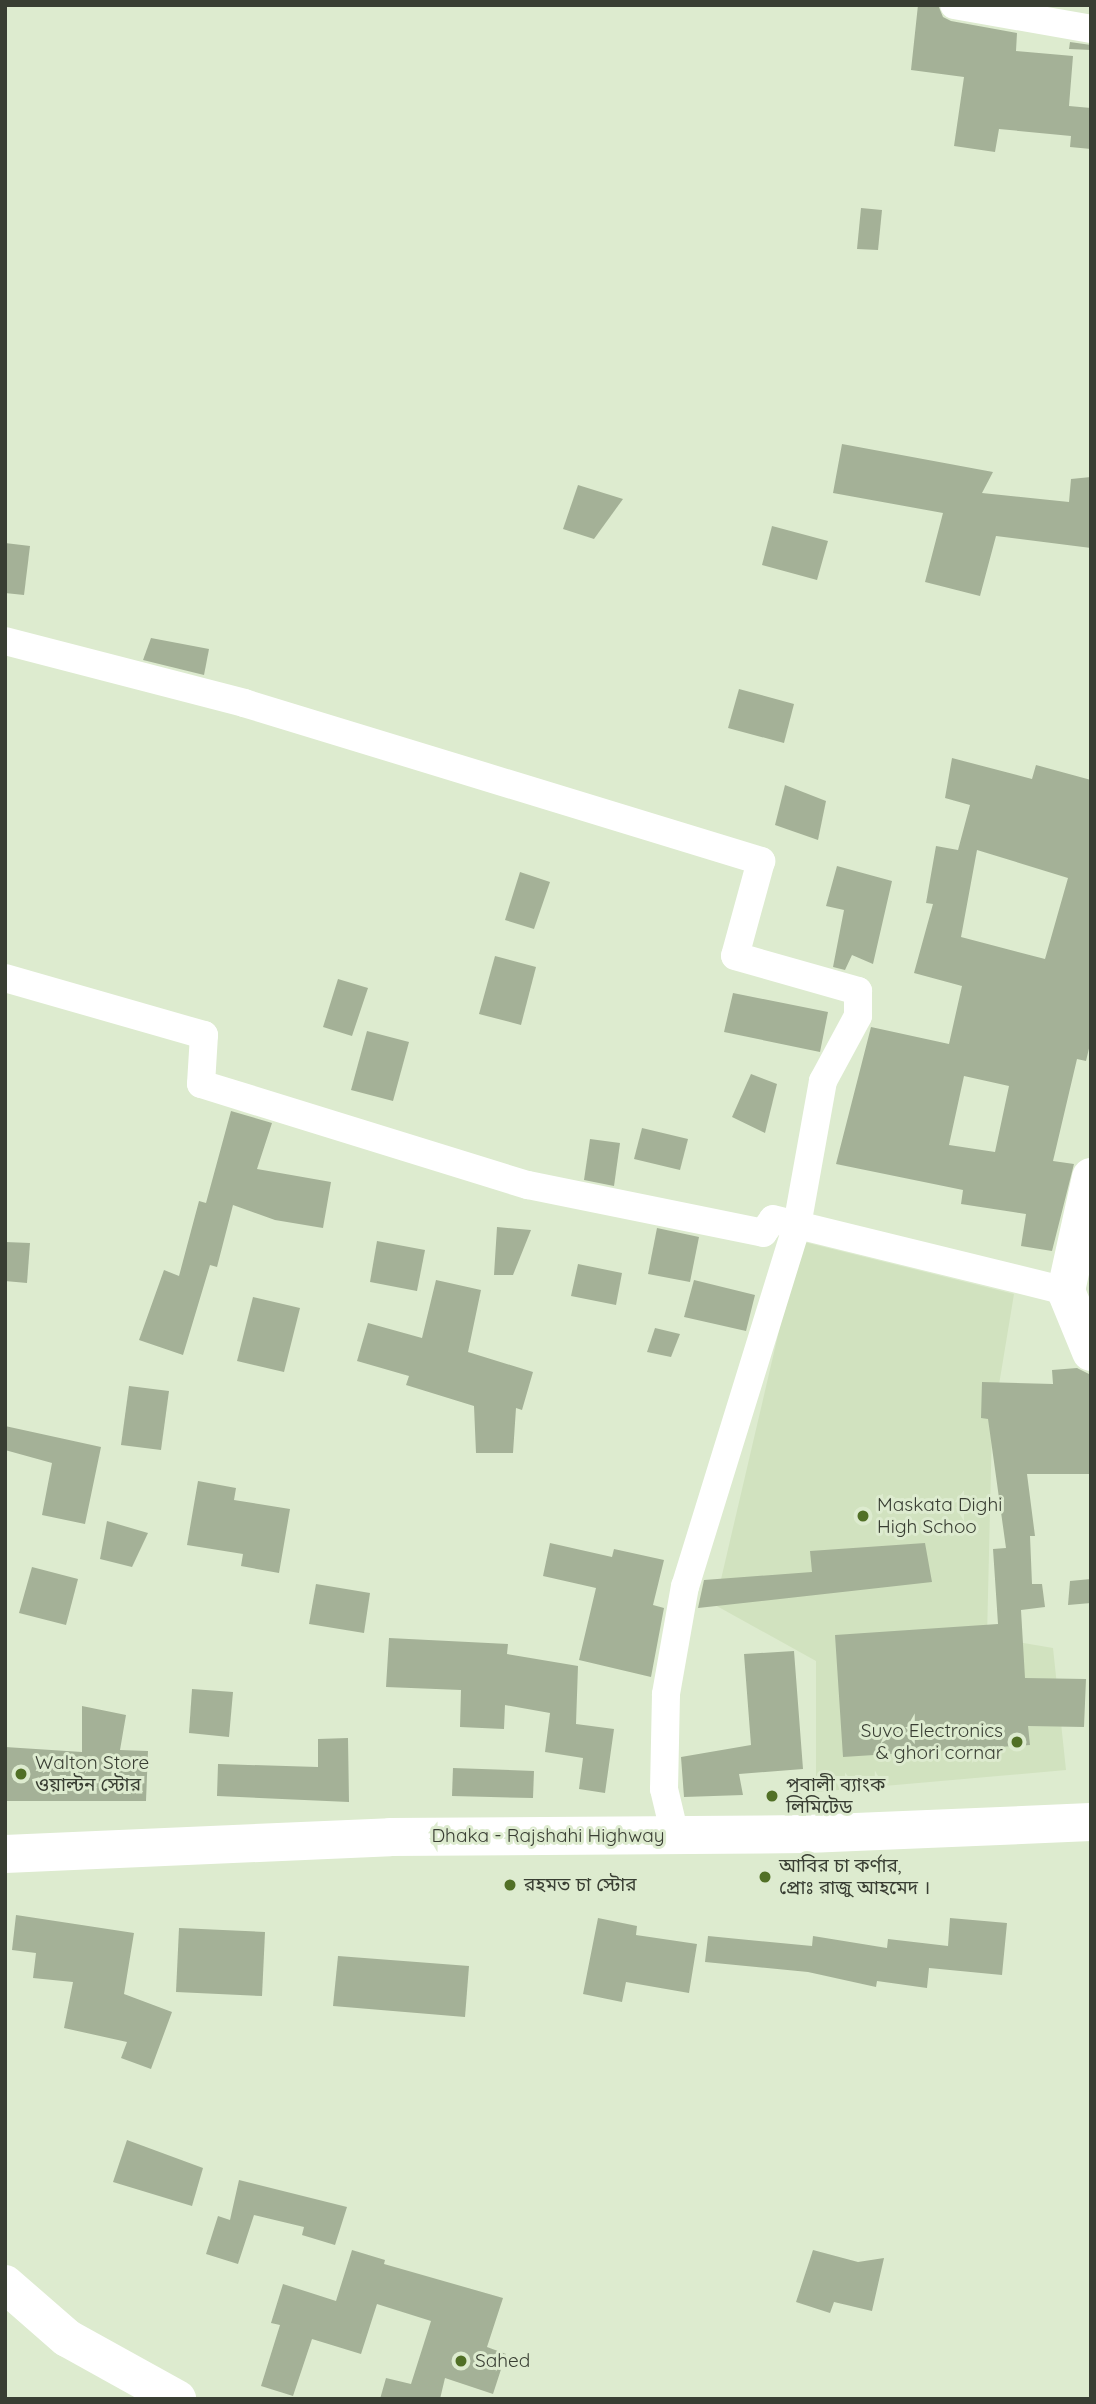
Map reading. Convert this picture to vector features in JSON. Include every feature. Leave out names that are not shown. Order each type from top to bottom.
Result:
[{"type":"main road","points":[[1091,1177],[1066,1291],[1091,1352]]},
{"type":"main road","name":"Dhaka - Rajshahi Highway","points":[[5,1854],[390,1837],[676,1835],[1091,1822]]},
{"type":"main road","points":[[5,2284],[67,2338],[177,2399]]},
{"type":"street","points":[[954,5],[1091,29]]},
{"type":"street","points":[[5,641],[244,703],[761,861],[735,956],[858,991],[858,1016],[822,1081],[797,1225],[685,1586],[666,1694],[664,1789],[676,1835]]},
{"type":"street","points":[[5,978],[204,1035],[201,1084],[528,1185],[763,1233],[772,1219],[1066,1291]]},
{"type":"shaded area","name":"Maskata Dighi High Schoo","points":[[800,1241],[1014,1294],[992,1427],[987,1637],[1053,1648],[1066,1770],[816,1792],[816,1661],[715,1605]]},
{"type":"building","points":[[918,5],[938,5],[943,17],[951,21],[1017,33],[1016,51],[1073,56],[1069,106],[1091,108],[1091,149],[1070,147],[1071,136],[999,129],[995,152],[954,146],[964,77],[911,70]]},
{"type":"building","points":[[1070,42],[1091,45],[1091,50],[1069,49]]},
{"type":"building","points":[[861,208],[882,210],[878,250],[857,249]]},
{"type":"building","points":[[842,444],[993,472],[982,493],[1069,502],[1071,479],[1091,477],[1091,548],[996,536],[980,596],[925,582],[943,513],[833,493]]},
{"type":"building","points":[[578,485],[623,499],[594,539],[563,529]]},
{"type":"building","points":[[772,526],[828,541],[817,580],[762,565]]},
{"type":"building","points":[[5,543],[30,546],[24,595],[5,593]]},
{"type":"building","points":[[151,638],[209,649],[204,675],[143,660]]},
{"type":"building","points":[[739,689],[794,704],[784,743],[728,728]]},
{"type":"building","points":[[952,758],[1032,779],[1036,765],[1091,780],[1091,1040],[1086,1061],[1077,1059],[1053,1161],[1074,1164],[1052,1251],[1021,1246],[1026,1214],[961,1204],[963,1190],[836,1164],[871,1027],[949,1044],[962,986],[914,973],[933,904],[926,903],[936,846],[958,850],[970,805],[945,798]],"holes":[[[977,850],[1068,878],[1045,959],[961,937]],[[964,1076],[1009,1086],[995,1152],[949,1145]]]},
{"type":"building","points":[[785,785],[826,801],[818,840],[775,825]]},
{"type":"building","points":[[837,866],[892,881],[873,964],[852,955],[845,970],[833,967],[844,910],[826,906]]},
{"type":"building","points":[[520,872],[550,882],[534,929],[505,920]]},
{"type":"building","points":[[495,956],[536,967],[521,1025],[479,1014]]},
{"type":"building","points":[[338,979],[368,988],[352,1036],[323,1027]]},
{"type":"building","points":[[733,993],[828,1012],[820,1052],[724,1032]]},
{"type":"building","points":[[367,1031],[409,1042],[393,1101],[351,1090]]},
{"type":"building","points":[[751,1074],[777,1084],[765,1133],[732,1117]]},
{"type":"building","points":[[231,1111],[272,1123],[257,1169],[331,1182],[323,1228],[275,1220],[233,1205],[217,1267],[210,1265],[183,1355],[139,1340],[164,1270],[179,1276],[199,1201],[206,1203]]},
{"type":"building","points":[[642,1128],[688,1139],[680,1170],[634,1159]]},
{"type":"building","points":[[590,1139],[620,1143],[614,1186],[584,1180]]},
{"type":"building","points":[[497,1227],[531,1230],[513,1275],[494,1275]]},
{"type":"building","points":[[657,1228],[699,1237],[690,1282],[648,1274]]},
{"type":"building","points":[[377,1241],[425,1250],[417,1291],[370,1282]]},
{"type":"building","points":[[5,1242],[30,1243],[27,1283],[5,1281]]},
{"type":"building","points":[[578,1264],[622,1273],[616,1305],[571,1296]]},
{"type":"building","points":[[436,1280],[481,1290],[468,1352],[533,1372],[522,1410],[516,1408],[513,1453],[476,1453],[474,1406],[406,1385],[409,1376],[357,1361],[368,1323],[422,1338]]},
{"type":"building","points":[[694,1280],[755,1295],[746,1331],[684,1317]]},
{"type":"building","points":[[253,1297],[300,1308],[284,1372],[237,1361]]},
{"type":"building","points":[[655,1328],[680,1334],[671,1357],[647,1352]]},
{"type":"building","points":[[1077,1368],[1089,1374],[1091,1474],[1027,1474],[1035,1536],[1030,1536],[1032,1584],[1042,1584],[1045,1607],[1021,1610],[1025,1678],[1086,1679],[1084,1727],[1028,1726],[1030,1745],[843,1757],[835,1635],[998,1624],[993,1549],[1006,1548],[988,1419],[981,1418],[982,1382],[1053,1384],[1052,1370]]},
{"type":"building","points":[[129,1386],[169,1391],[161,1450],[121,1445]]},
{"type":"building","points":[[5,1426],[101,1447],[85,1524],[42,1515],[52,1463],[5,1450]]},
{"type":"building","points":[[198,1481],[236,1488],[234,1500],[290,1509],[279,1573],[241,1566],[243,1554],[187,1545]]},
{"type":"building","points":[[107,1521],[148,1533],[132,1567],[100,1559]]},
{"type":"building","points":[[550,1543],[612,1557],[614,1549],[664,1560],[653,1605],[664,1608],[651,1677],[579,1660],[596,1588],[543,1576]]},
{"type":"building","points":[[925,1543],[932,1582],[698,1608],[704,1580],[812,1572],[810,1551]]},
{"type":"building","points":[[32,1567],[78,1579],[66,1625],[19,1613]]},
{"type":"building","points":[[1091,1579],[1091,1603],[1068,1605],[1070,1581]]},
{"type":"building","points":[[316,1584],[370,1593],[364,1633],[309,1624]]},
{"type":"building","points":[[389,1638],[508,1644],[507,1654],[578,1666],[576,1724],[614,1729],[605,1793],[579,1789],[583,1758],[545,1752],[550,1713],[505,1705],[504,1729],[460,1727],[461,1690],[386,1687]]},
{"type":"building","points":[[794,1651],[803,1769],[739,1774],[743,1795],[684,1797],[681,1757],[751,1745],[744,1654]]},
{"type":"building","points":[[192,1689],[233,1692],[229,1737],[189,1733]]},
{"type":"building","points":[[82,1706],[126,1715],[120,1750],[148,1751],[146,1801],[5,1801],[5,1747],[82,1752]]},
{"type":"building","points":[[348,1738],[349,1802],[217,1796],[218,1764],[318,1767],[318,1739]]},
{"type":"building","points":[[453,1768],[534,1771],[533,1798],[452,1796]]},
{"type":"building","points":[[16,1915],[134,1933],[124,1994],[172,2012],[151,2069],[121,2058],[127,2042],[64,2028],[73,1982],[33,1978],[36,1953],[12,1950]]},
{"type":"building","points":[[598,1918],[637,1926],[636,1935],[697,1944],[689,1993],[626,1982],[622,2002],[583,1994]]},
{"type":"building","points":[[950,1918],[1007,1923],[1002,1975],[929,1968],[927,1988],[877,1981],[876,1987],[808,1972],[705,1962],[708,1936],[812,1946],[813,1936],[887,1948],[888,1939],[948,1946]]},
{"type":"building","points":[[179,1928],[265,1932],[262,1996],[176,1992]]},
{"type":"building","points":[[338,1956],[469,1966],[465,2017],[333,2006]]},
{"type":"building","points":[[127,2140],[203,2168],[192,2206],[113,2182]]},
{"type":"building","points":[[239,2180],[347,2207],[335,2245],[302,2235],[304,2227],[254,2215],[238,2264],[206,2254],[218,2216],[230,2220]]},
{"type":"building","points":[[352,2250],[385,2260],[384,2264],[503,2298],[487,2347],[506,2354],[493,2394],[445,2378],[440,2399],[380,2399],[386,2378],[411,2384],[431,2321],[377,2304],[361,2354],[312,2339],[293,2396],[261,2386],[280,2325],[271,2323],[283,2284],[336,2301]]},
{"type":"building","points":[[813,2250],[858,2262],[884,2258],[872,2311],[834,2302],[830,2313],[796,2302]]},
{"type":"place","name":"Maskata Dighi High Schoo","points":[[863,1516]]},
{"type":"place","name":"Suvo Electronics & ghori cornar","points":[[1017,1742]]},
{"type":"place","name":"Walton Store ওয়াল্টন স্টোর","points":[[21,1774]]},
{"type":"place","name":"পূবালী ব্যাংক লিমিটেড","points":[[772,1796]]},
{"type":"place","name":"আবির চা কর্ণার, প্রোঃ রাজু আহমেদ ।","points":[[765,1877]]},
{"type":"place","name":"রহমত চা স্টোর","points":[[510,1885]]},
{"type":"place","name":"Sahed","points":[[461,2361]]}]
